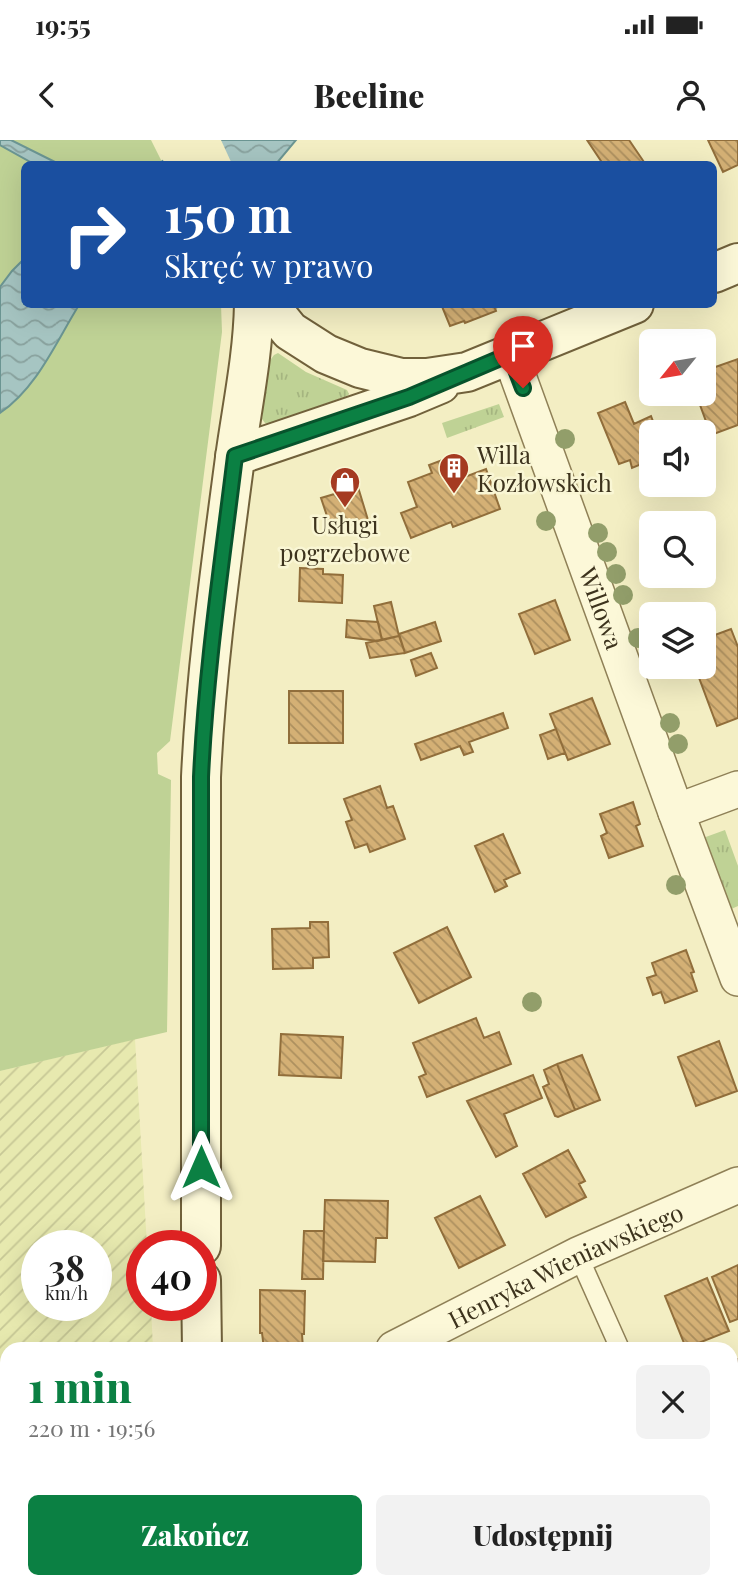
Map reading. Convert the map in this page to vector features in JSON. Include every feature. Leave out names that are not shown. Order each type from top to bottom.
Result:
[{"type":"street","points":[[717,272],[738,263]]},
{"type":"street","points":[[201,1230],[201,777],[204,722],[254,308]]},
{"type":"street","points":[[271,308],[290,331],[326,354],[360,369],[401,378],[427,378],[467,372]]},
{"type":"street","points":[[235,456],[409,397],[624,308]]},
{"type":"street","name":"Willowa","points":[[510,354],[738,978]]},
{"type":"street","points":[[676,812],[738,789]]},
{"type":"street","name":"Henryka Wieniawskiego","points":[[408,1342],[578,1255],[738,1185]]},
{"type":"street","points":[[202,1321],[202,1342]]},
{"type":"lane","points":[[578,1255],[617,1342]]},
{"type":"green space","points":[[0,140],[151,140],[162,161],[21,161],[21,308],[221,308],[222,332],[170,741],[157,753],[158,774],[171,780],[167,1032],[0,1071]]},
{"type":"green space","points":[[278,353],[306,372],[347,390],[349,394],[265,423],[262,419],[268,363]]},
{"type":"green space","points":[[499,404],[504,417],[447,438],[442,423]]},
{"type":"green space","points":[[725,830],[738,866],[738,906],[729,910],[703,838]]},
{"type":"green space","points":[[135,1039],[146,1230],[126,1230],[126,1321],[152,1321],[153,1342],[0,1342],[0,1071]]},
{"type":"water","points":[[0,140],[11,140],[53,161],[29,161],[0,145]]},
{"type":"water","points":[[195,140],[296,140],[278,161],[163,161]]},
{"type":"water","points":[[21,262],[21,308],[77,308],[35,378],[13,403],[0,413],[0,287]]},
{"type":"pier","points":[[189,140],[221,140],[231,161],[164,161],[162,158]]},
{"type":"building","points":[[587,140],[629,140],[643,161],[601,161]]},
{"type":"building","points":[[708,140],[738,140],[738,165],[723,172]]},
{"type":"building","points":[[443,308],[495,308],[496,311],[450,326]]},
{"type":"building","points":[[738,359],[738,425],[716,433],[716,420],[706,420],[700,406],[716,406],[716,367]]},
{"type":"building","points":[[625,402],[634,424],[639,422],[639,465],[632,468],[630,460],[619,464],[598,413]]},
{"type":"building","name":"Willa Kozłowskich","points":[[445,459],[454,481],[486,469],[500,509],[453,527],[451,522],[411,538],[401,513],[417,507],[408,482],[432,473],[429,465]]},
{"type":"building","name":"Usługi pogrzebowe","points":[[358,487],[368,520],[332,531],[321,498]]},
{"type":"building","points":[[300,568],[323,569],[323,574],[343,575],[342,603],[299,601]]},
{"type":"building","points":[[555,600],[570,640],[535,654],[519,614]]},
{"type":"building","points":[[391,602],[399,636],[382,640],[374,606]]},
{"type":"building","points":[[347,620],[378,622],[382,640],[346,637]]},
{"type":"building","points":[[435,622],[441,641],[405,653],[399,634]]},
{"type":"building","points":[[731,629],[738,647],[738,718],[717,726],[699,679],[716,679],[716,635]]},
{"type":"building","points":[[399,636],[405,653],[370,658],[366,643]]},
{"type":"building","points":[[431,653],[437,668],[416,676],[411,660]]},
{"type":"building","points":[[289,691],[343,691],[343,743],[289,743]]},
{"type":"building","points":[[592,698],[610,744],[568,760],[550,714]]},
{"type":"building","points":[[503,713],[508,728],[469,742],[473,752],[464,755],[460,746],[421,760],[415,744]]},
{"type":"building","points":[[556,729],[565,753],[548,759],[540,735]]},
{"type":"building","points":[[380,786],[387,808],[393,806],[405,839],[370,852],[367,844],[355,848],[346,822],[352,820],[344,799]]},
{"type":"building","points":[[633,802],[640,824],[636,826],[643,846],[609,858],[601,836],[607,833],[600,814]]},
{"type":"building","points":[[503,834],[520,873],[504,880],[507,886],[495,892],[475,846]]},
{"type":"building","points":[[310,922],[328,922],[329,957],[313,958],[313,968],[273,969],[272,929],[310,928]]},
{"type":"building","points":[[447,927],[471,977],[419,1003],[394,953]]},
{"type":"building","points":[[686,950],[697,991],[665,1003],[661,992],[653,995],[647,978],[656,975],[652,963]]},
{"type":"building","points":[[476,1018],[484,1038],[499,1032],[511,1064],[427,1097],[419,1077],[426,1074],[413,1043]]},
{"type":"building","points":[[281,1034],[343,1037],[341,1078],[279,1075]]},
{"type":"building","points":[[719,1041],[737,1091],[696,1106],[678,1057]]},
{"type":"building","points":[[582,1055],[600,1100],[575,1110],[557,1064]]},
{"type":"building","points":[[557,1064],[575,1110],[558,1117],[555,1116],[543,1087],[549,1084],[544,1070]]},
{"type":"building","points":[[533,1075],[542,1098],[504,1114],[517,1146],[496,1157],[467,1101]]},
{"type":"building","points":[[568,1150],[585,1181],[579,1184],[586,1197],[546,1217],[523,1174]]},
{"type":"building","points":[[480,1196],[505,1245],[459,1268],[435,1218]]},
{"type":"building","points":[[325,1200],[388,1201],[387,1238],[376,1238],[375,1262],[323,1261]]},
{"type":"building","points":[[304,1231],[324,1231],[323,1279],[302,1279]]},
{"type":"building","points":[[738,1265],[738,1319],[730,1322],[712,1277]]},
{"type":"building","points":[[707,1278],[729,1331],[701,1342],[684,1342],[665,1296]]},
{"type":"building","points":[[260,1290],[305,1291],[303,1342],[263,1342],[260,1333]]},
{"type":"place","name":"Willa Kozłowskich","points":[[454,495]]},
{"type":"place","name":"Usługi pogrzebowe","points":[[345,509]]},
{"type":"route","points":[[201,1167],[201,777],[210,661],[235,456],[409,397],[510,354],[523,388]]}]
